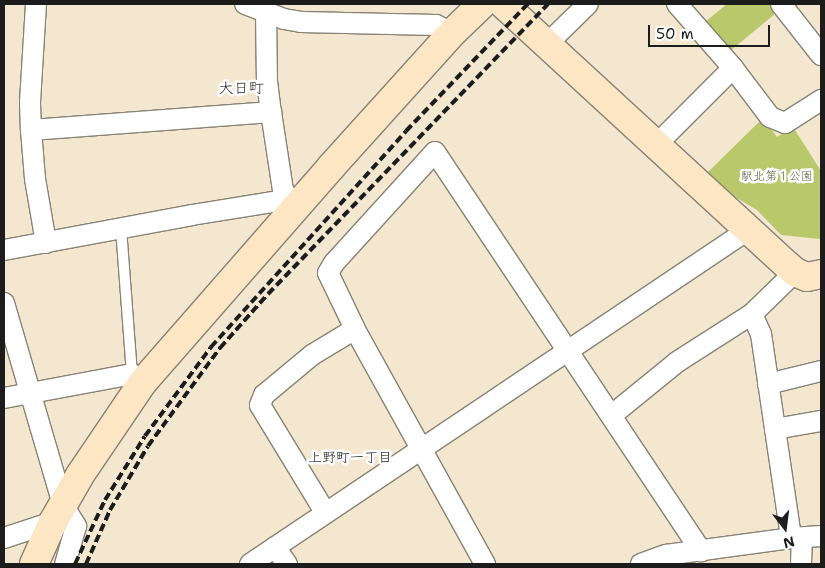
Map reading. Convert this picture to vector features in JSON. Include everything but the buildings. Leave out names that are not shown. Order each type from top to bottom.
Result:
[{"type":"street","points":[[36,4],[30,103],[31,130],[35,179],[46,243]]},
{"type":"street","points":[[244,4],[278,12],[301,22],[436,25],[452,33]]},
{"type":"street","points":[[34,564],[58,513],[137,378],[296,210],[452,33],[482,4]]},
{"type":"street","points":[[503,4],[748,230],[808,273],[752,314],[678,362],[612,415]]},
{"type":"street","points":[[547,44],[588,4]]},
{"type":"street","points":[[677,4],[733,68],[770,117],[785,123],[821,100]]},
{"type":"street","points":[[781,4],[821,55]]},
{"type":"street","points":[[278,12],[267,82],[283,190],[296,210]]},
{"type":"street","points":[[656,145],[733,68]]},
{"type":"street","points":[[31,130],[270,112]]},
{"type":"street","points":[[485,564],[355,329],[328,273],[334,263],[435,152],[701,551]]},
{"type":"street","points":[[4,250],[278,201],[296,210]]},
{"type":"street","points":[[250,564],[421,447],[569,351],[748,230]]},
{"type":"street","points":[[4,302],[30,394],[58,513],[76,526],[65,564]]},
{"type":"street","points":[[752,314],[761,334],[775,429],[805,538],[801,564]]},
{"type":"street","points":[[326,512],[260,406],[264,395],[312,355],[355,329]]},
{"type":"street","points":[[768,384],[821,371]]},
{"type":"street","points":[[4,398],[137,378]]},
{"type":"street","points":[[775,429],[821,421]]},
{"type":"street","points":[[4,538],[58,513]]},
{"type":"street","points":[[641,564],[667,560],[701,551],[805,538]]},
{"type":"street","points":[[275,547],[287,564]]},
{"type":"lane","points":[[121,228],[137,378]]},
{"type":"green space","points":[[727,4],[769,4],[776,13],[730,51],[705,22]]},
{"type":"green space","name":"駅北第１公園","points":[[763,118],[777,137],[793,127],[821,171],[820,239],[781,235],[757,210],[737,198],[707,173]]},
{"type":"railway","points":[[75,564],[105,500],[145,436],[211,347],[406,131],[528,4]]},
{"type":"railway","points":[[86,564],[110,510],[148,446],[220,348],[268,294],[548,4]]},
{"type":"district","name":"大日町","points":[[241,89]]},
{"type":"district","name":"上野町一丁目","points":[[350,457]]}]
